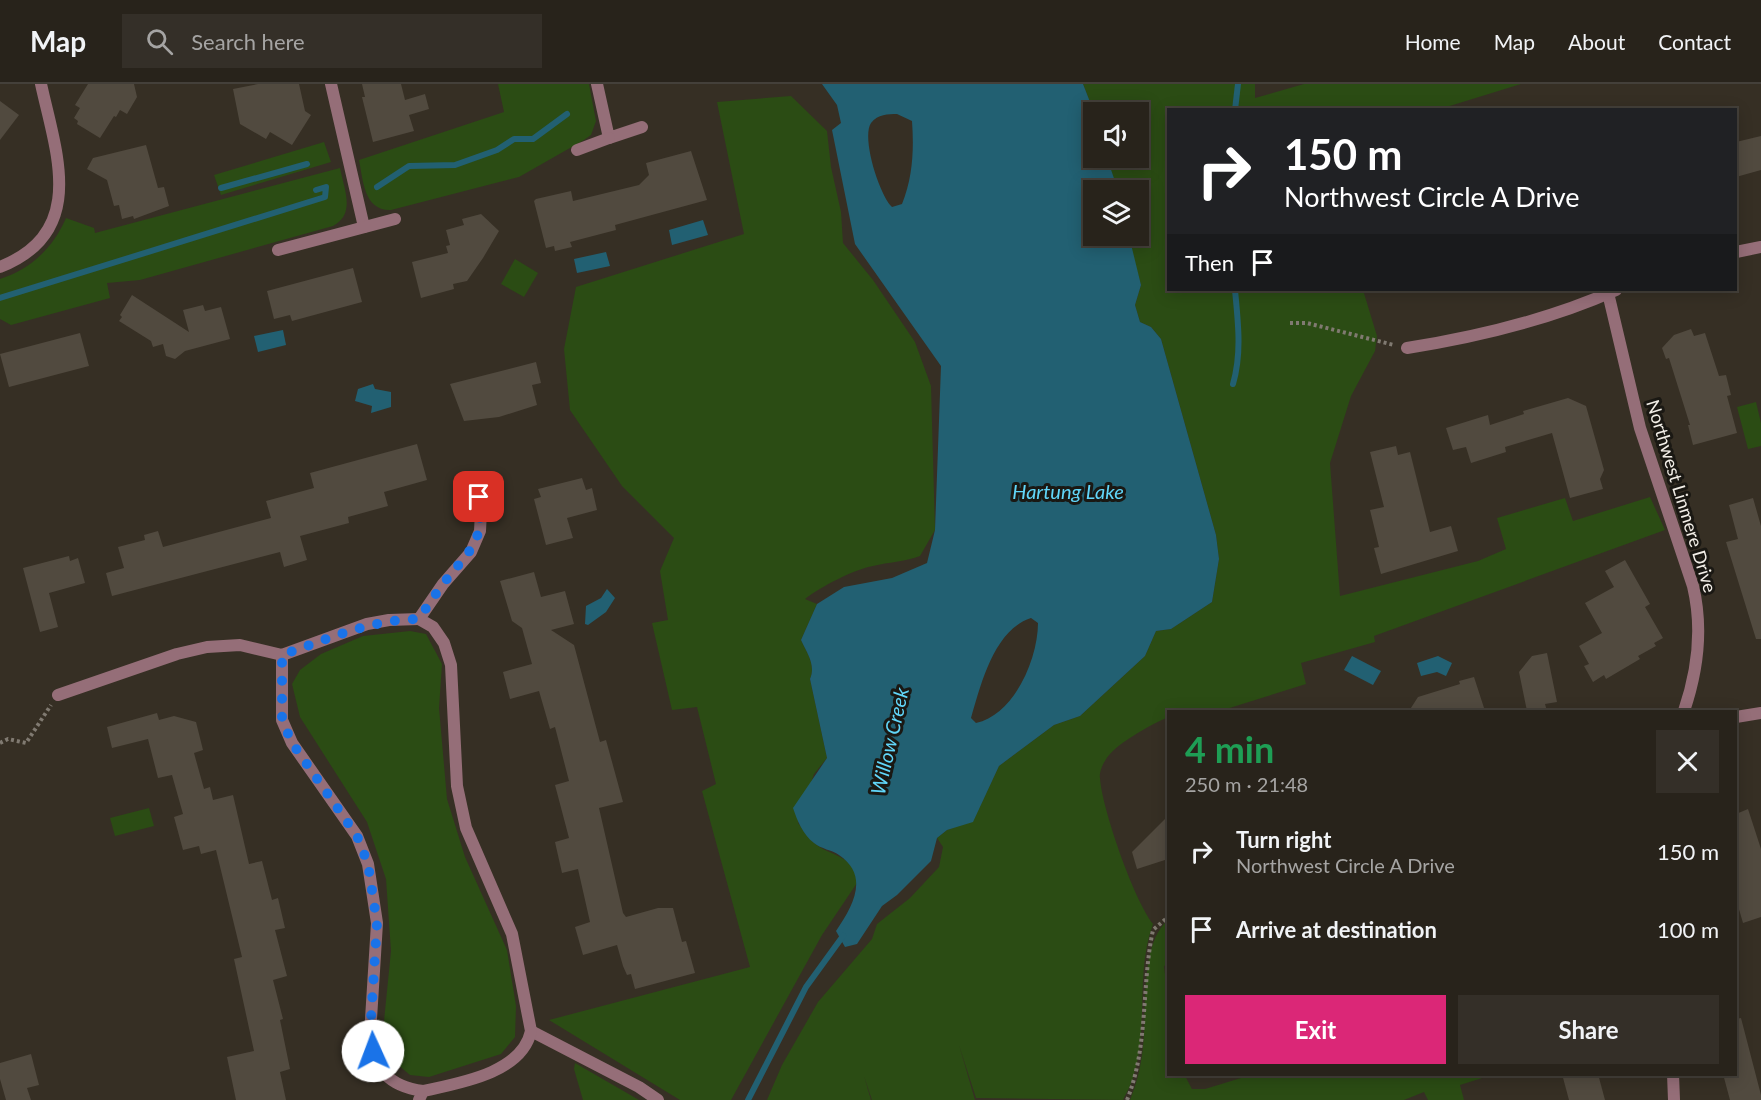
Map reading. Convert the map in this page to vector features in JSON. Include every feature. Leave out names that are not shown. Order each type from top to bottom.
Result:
[{"type":"street","points":[[0,267],[22,256],[46,233],[60,198],[58,161],[41,84]]},
{"type":"street","points":[[331,84],[364,227]]},
{"type":"street","points":[[597,84],[609,138]]},
{"type":"street","points":[[577,150],[642,127]]},
{"type":"street","points":[[278,250],[395,219]]},
{"type":"street","points":[[1737,252],[1761,247]]},
{"type":"street","name":"Northwest Linmere Drive","points":[[1407,348],[1455,341],[1612,291],[1640,428],[1699,611],[1694,677],[1685,710]]},
{"type":"street","points":[[418,619],[443,584],[471,552],[476,542],[480,531],[481,511],[476,478]]},
{"type":"street","points":[[58,694],[177,654],[207,647],[240,645],[282,655],[367,624],[389,620],[418,619],[433,627],[444,643],[451,665],[456,777],[466,828],[512,934],[531,1031],[528,1044],[518,1057],[504,1067],[421,1096],[390,1079],[378,1066],[370,1035],[377,923],[368,864],[357,836],[292,743],[282,720],[282,655]]},
{"type":"street","points":[[1737,717],[1761,713]]},
{"type":"street","points":[[531,1031],[579,1054],[658,1100]]},
{"type":"street","points":[[1673,1076],[1674,1100]]},
{"type":"path","points":[[1290,323],[1306,323],[1407,348]]},
{"type":"path","points":[[0,743],[8,739],[26,743],[58,694]]},
{"type":"path","points":[[1127,1100],[1141,1052],[1150,946],[1154,930],[1167,918]]},
{"type":"green space","points":[[498,84],[589,84],[596,121],[591,135],[519,177],[391,210],[382,209],[370,200],[366,193],[359,160],[504,112]]},
{"type":"green space","points":[[1083,84],[1255,84],[1255,98],[1304,84],[1521,84],[1443,108],[1167,108],[1167,291],[1363,291],[1377,336],[1375,351],[1351,396],[1330,463],[1340,596],[1478,561],[1506,549],[1497,518],[1565,498],[1573,521],[1650,497],[1665,530],[1374,636],[1375,642],[1301,663],[1306,684],[1223,710],[1167,710],[1167,718],[1116,748],[1100,772],[1102,792],[1106,811],[1128,875],[1153,924],[1145,961],[1138,1055],[1132,1081],[1123,1100],[976,1098],[959,1045],[975,1100],[872,1100],[864,1076],[871,1100],[767,1100],[782,1065],[818,1002],[872,939],[877,924],[910,898],[939,867],[943,847],[937,838],[947,830],[973,821],[999,766],[1054,725],[1080,716],[1145,656],[1156,631],[1171,629],[1212,602],[1219,559],[1216,535],[1161,339],[1151,327],[1140,322],[1135,305],[1141,285],[1130,246],[1149,246],[1149,180],[1112,180],[1108,168],[1149,168],[1149,102],[1090,102]]},
{"type":"green space","points":[[791,96],[827,131],[831,167],[841,212],[843,243],[873,280],[915,342],[931,386],[935,530],[920,556],[857,571],[828,584],[805,599],[817,604],[801,640],[811,664],[810,679],[827,758],[814,774],[798,823],[813,842],[847,861],[855,873],[857,883],[822,935],[731,1100],[680,1100],[549,1020],[750,967],[702,791],[716,784],[697,707],[672,710],[652,623],[668,620],[660,571],[674,538],[622,486],[570,410],[564,349],[576,287],[744,234],[717,102]]},
{"type":"green space","points":[[324,142],[331,162],[221,195],[214,175]]},
{"type":"green space","points":[[340,168],[347,200],[344,215],[333,226],[140,280],[107,283],[110,298],[11,325],[0,319],[0,279],[22,269],[40,256],[55,239],[66,218],[94,228],[95,233]]},
{"type":"green space","points":[[515,259],[538,273],[524,297],[501,284]]},
{"type":"green space","points":[[1756,402],[1761,423],[1761,446],[1748,449],[1737,407]]},
{"type":"green space","points":[[410,631],[426,634],[442,664],[439,708],[447,799],[465,857],[507,950],[516,1006],[515,1037],[501,1054],[429,1077],[410,1075],[392,1060],[386,1045],[384,1021],[391,951],[386,879],[367,822],[300,717],[292,684],[300,670],[321,654],[363,636]]},
{"type":"green space","points":[[149,808],[154,826],[115,836],[110,818]]},
{"type":"green space","points":[[1167,921],[1167,965],[1164,966],[1167,991],[1167,1076],[1185,1076],[1192,1089],[1205,1089],[1247,1076],[1489,1076],[1460,1085],[1464,1100],[1428,1100],[1424,1092],[1404,1100],[1130,1100],[1138,1078],[1142,1055],[1148,964],[1152,946]]},
{"type":"green space","points":[[575,1063],[639,1100],[583,1100],[574,1069]]},
{"type":"water","name":"Hartung Lake","points":[[822,84],[1083,84],[1090,102],[1083,102],[1083,168],[1110,168],[1115,180],[1083,180],[1083,246],[1131,246],[1141,285],[1135,305],[1140,322],[1151,327],[1161,339],[1216,535],[1219,559],[1212,602],[1171,629],[1156,631],[1145,656],[1080,716],[1054,725],[999,766],[973,822],[947,830],[937,838],[931,861],[897,895],[882,906],[857,944],[845,947],[836,931],[853,902],[856,891],[854,872],[839,855],[810,840],[801,827],[793,808],[827,758],[810,679],[811,664],[801,640],[817,604],[844,587],[892,578],[927,563],[935,530],[941,366],[855,244],[832,130],[841,123],[837,105]],"holes":[[[887,114],[897,114],[912,121],[911,173],[902,204],[892,207],[877,180],[868,141],[869,130],[871,123]],[[1031,618],[1038,623],[1034,653],[1021,684],[1002,709],[990,718],[976,723],[971,718],[979,690],[998,646],[1018,624]]]},
{"type":"water","points":[[703,220],[708,235],[672,245],[669,230]]},
{"type":"water","points":[[606,252],[610,266],[577,273],[574,259]]},
{"type":"water","points":[[283,330],[286,345],[258,352],[254,336]]},
{"type":"water","points":[[373,384],[375,389],[391,392],[391,407],[371,413],[372,406],[355,401],[358,389]]},
{"type":"water","points":[[607,589],[615,598],[606,612],[588,625],[585,624],[586,606],[601,598]]},
{"type":"water","points":[[1352,656],[1381,671],[1373,685],[1344,670]]},
{"type":"water","points":[[1438,656],[1452,663],[1446,676],[1437,672],[1421,676],[1417,663]]},
{"type":"building","points":[[88,84],[134,84],[137,97],[127,114],[120,110],[116,117],[114,116],[100,138],[77,124],[78,121],[74,118],[80,108],[75,105]]},
{"type":"building","points":[[258,84],[299,84],[305,111],[311,115],[292,145],[270,132],[266,139],[240,124],[233,89]]},
{"type":"building","points":[[362,84],[401,84],[405,100],[425,94],[429,109],[409,115],[414,131],[373,142],[362,97],[365,97]]},
{"type":"building","points":[[0,101],[19,115],[0,140]]},
{"type":"building","points":[[1761,136],[1761,170],[1737,177],[1737,142]]},
{"type":"building","points":[[146,145],[158,188],[164,187],[169,206],[134,219],[133,216],[122,219],[119,205],[114,206],[107,180],[87,169],[93,158]]},
{"type":"building","points":[[691,151],[707,200],[615,225],[616,230],[570,242],[572,247],[555,251],[554,246],[546,248],[534,201],[536,199],[571,191],[573,201],[639,185],[649,175],[646,163]]},
{"type":"building","points":[[481,214],[499,231],[467,281],[453,284],[454,289],[421,298],[412,262],[448,253],[446,246],[450,245],[446,230],[464,225],[462,219]]},
{"type":"building","points":[[353,268],[362,302],[292,321],[290,315],[274,319],[267,291]]},
{"type":"building","points":[[132,295],[189,332],[183,310],[203,305],[205,311],[221,307],[230,339],[185,351],[175,359],[166,356],[163,344],[153,347],[151,341],[119,321]]},
{"type":"building","points":[[1691,329],[1694,336],[1705,333],[1719,376],[1726,375],[1731,395],[1727,396],[1737,433],[1693,445],[1688,425],[1690,425],[1669,358],[1666,359],[1662,348],[1674,335]]},
{"type":"building","points":[[80,333],[89,366],[9,387],[0,354]]},
{"type":"building","points":[[536,362],[541,383],[532,385],[537,405],[499,417],[464,421],[450,384]]},
{"type":"building","points":[[1568,398],[1586,406],[1604,470],[1600,479],[1603,489],[1570,498],[1552,433],[1505,447],[1506,452],[1471,463],[1466,447],[1453,450],[1446,428],[1488,415],[1490,425],[1524,414],[1523,411]]},
{"type":"building","points":[[417,444],[427,480],[384,492],[388,506],[348,517],[349,523],[300,536],[307,560],[284,567],[280,552],[112,596],[106,573],[124,568],[118,547],[145,540],[144,535],[158,531],[163,547],[271,518],[266,501],[314,488],[310,473]]},
{"type":"building","points":[[1396,446],[1398,455],[1410,452],[1430,532],[1451,526],[1458,551],[1381,574],[1374,548],[1379,547],[1370,510],[1384,507],[1370,452]]},
{"type":"building","points":[[582,478],[586,490],[592,488],[597,510],[567,518],[573,538],[546,545],[534,499],[541,497],[538,489]]},
{"type":"building","points":[[1753,498],[1761,526],[1761,639],[1756,639],[1726,542],[1738,539],[1729,505]]},
{"type":"building","points":[[69,556],[70,561],[78,558],[85,583],[49,593],[58,627],[40,632],[23,568]]},
{"type":"building","points":[[1625,560],[1650,604],[1645,607],[1663,638],[1654,643],[1656,646],[1638,656],[1640,659],[1606,679],[1604,675],[1593,682],[1584,666],[1589,664],[1579,646],[1602,633],[1585,603],[1614,587],[1605,571]]},
{"type":"building","points":[[534,572],[541,597],[565,591],[574,624],[551,630],[574,645],[600,742],[606,740],[623,802],[599,808],[623,913],[626,917],[658,908],[673,908],[682,942],[686,941],[695,973],[635,989],[631,974],[627,975],[623,966],[617,945],[583,955],[575,927],[590,922],[578,869],[562,873],[555,842],[569,838],[555,785],[569,781],[555,727],[550,729],[539,691],[510,699],[503,672],[532,664],[522,628],[512,621],[500,581]]},
{"type":"building","points":[[1547,653],[1557,702],[1545,704],[1547,710],[1527,710],[1519,672],[1532,656]]},
{"type":"building","points":[[1474,677],[1485,710],[1410,710],[1418,697],[1460,684],[1459,681]]},
{"type":"building","points":[[157,713],[159,720],[174,716],[196,722],[203,750],[194,753],[204,789],[210,787],[213,800],[233,795],[249,864],[262,861],[272,900],[278,898],[285,928],[275,930],[287,976],[273,980],[283,1019],[280,1020],[290,1069],[280,1072],[286,1100],[236,1100],[227,1057],[254,1051],[234,959],[242,957],[216,850],[201,854],[199,846],[183,850],[174,817],[183,814],[172,775],[158,778],[148,739],[112,748],[107,727]]},
{"type":"building","points":[[1748,809],[1761,849],[1761,917],[1743,923],[1737,902],[1737,814]]},
{"type":"building","points":[[1167,817],[1167,859],[1137,869],[1132,852]]},
{"type":"building","points":[[1741,1018],[1761,1100],[1730,1100],[1724,1076],[1737,1076],[1737,1019]]},
{"type":"building","points":[[31,1054],[39,1085],[27,1088],[31,1100],[6,1100],[0,1079],[0,1063]]},
{"type":"building","points":[[1563,1076],[1599,1076],[1605,1100],[1569,1100]]},
{"type":"waterway","name":"Willow Creek","points":[[1235,108],[1238,84]]},
{"type":"waterway","points":[[377,187],[409,166],[455,165],[497,150],[514,139],[533,139],[567,114]]},
{"type":"waterway","points":[[221,188],[307,164]]},
{"type":"waterway","points":[[0,298],[325,197],[326,187],[316,190]]},
{"type":"waterway","name":"Willow Creek","points":[[1233,384],[1238,349],[1235,291]]},
{"type":"waterway","name":"Willow Creek","points":[[748,1100],[806,987],[843,936]]},
{"type":"route","points":[[373,1051],[370,1035],[377,955],[377,923],[368,864],[357,836],[292,743],[282,720],[280,699],[282,655],[367,624],[389,620],[418,619],[443,584],[471,552],[480,531],[479,497]]}]
